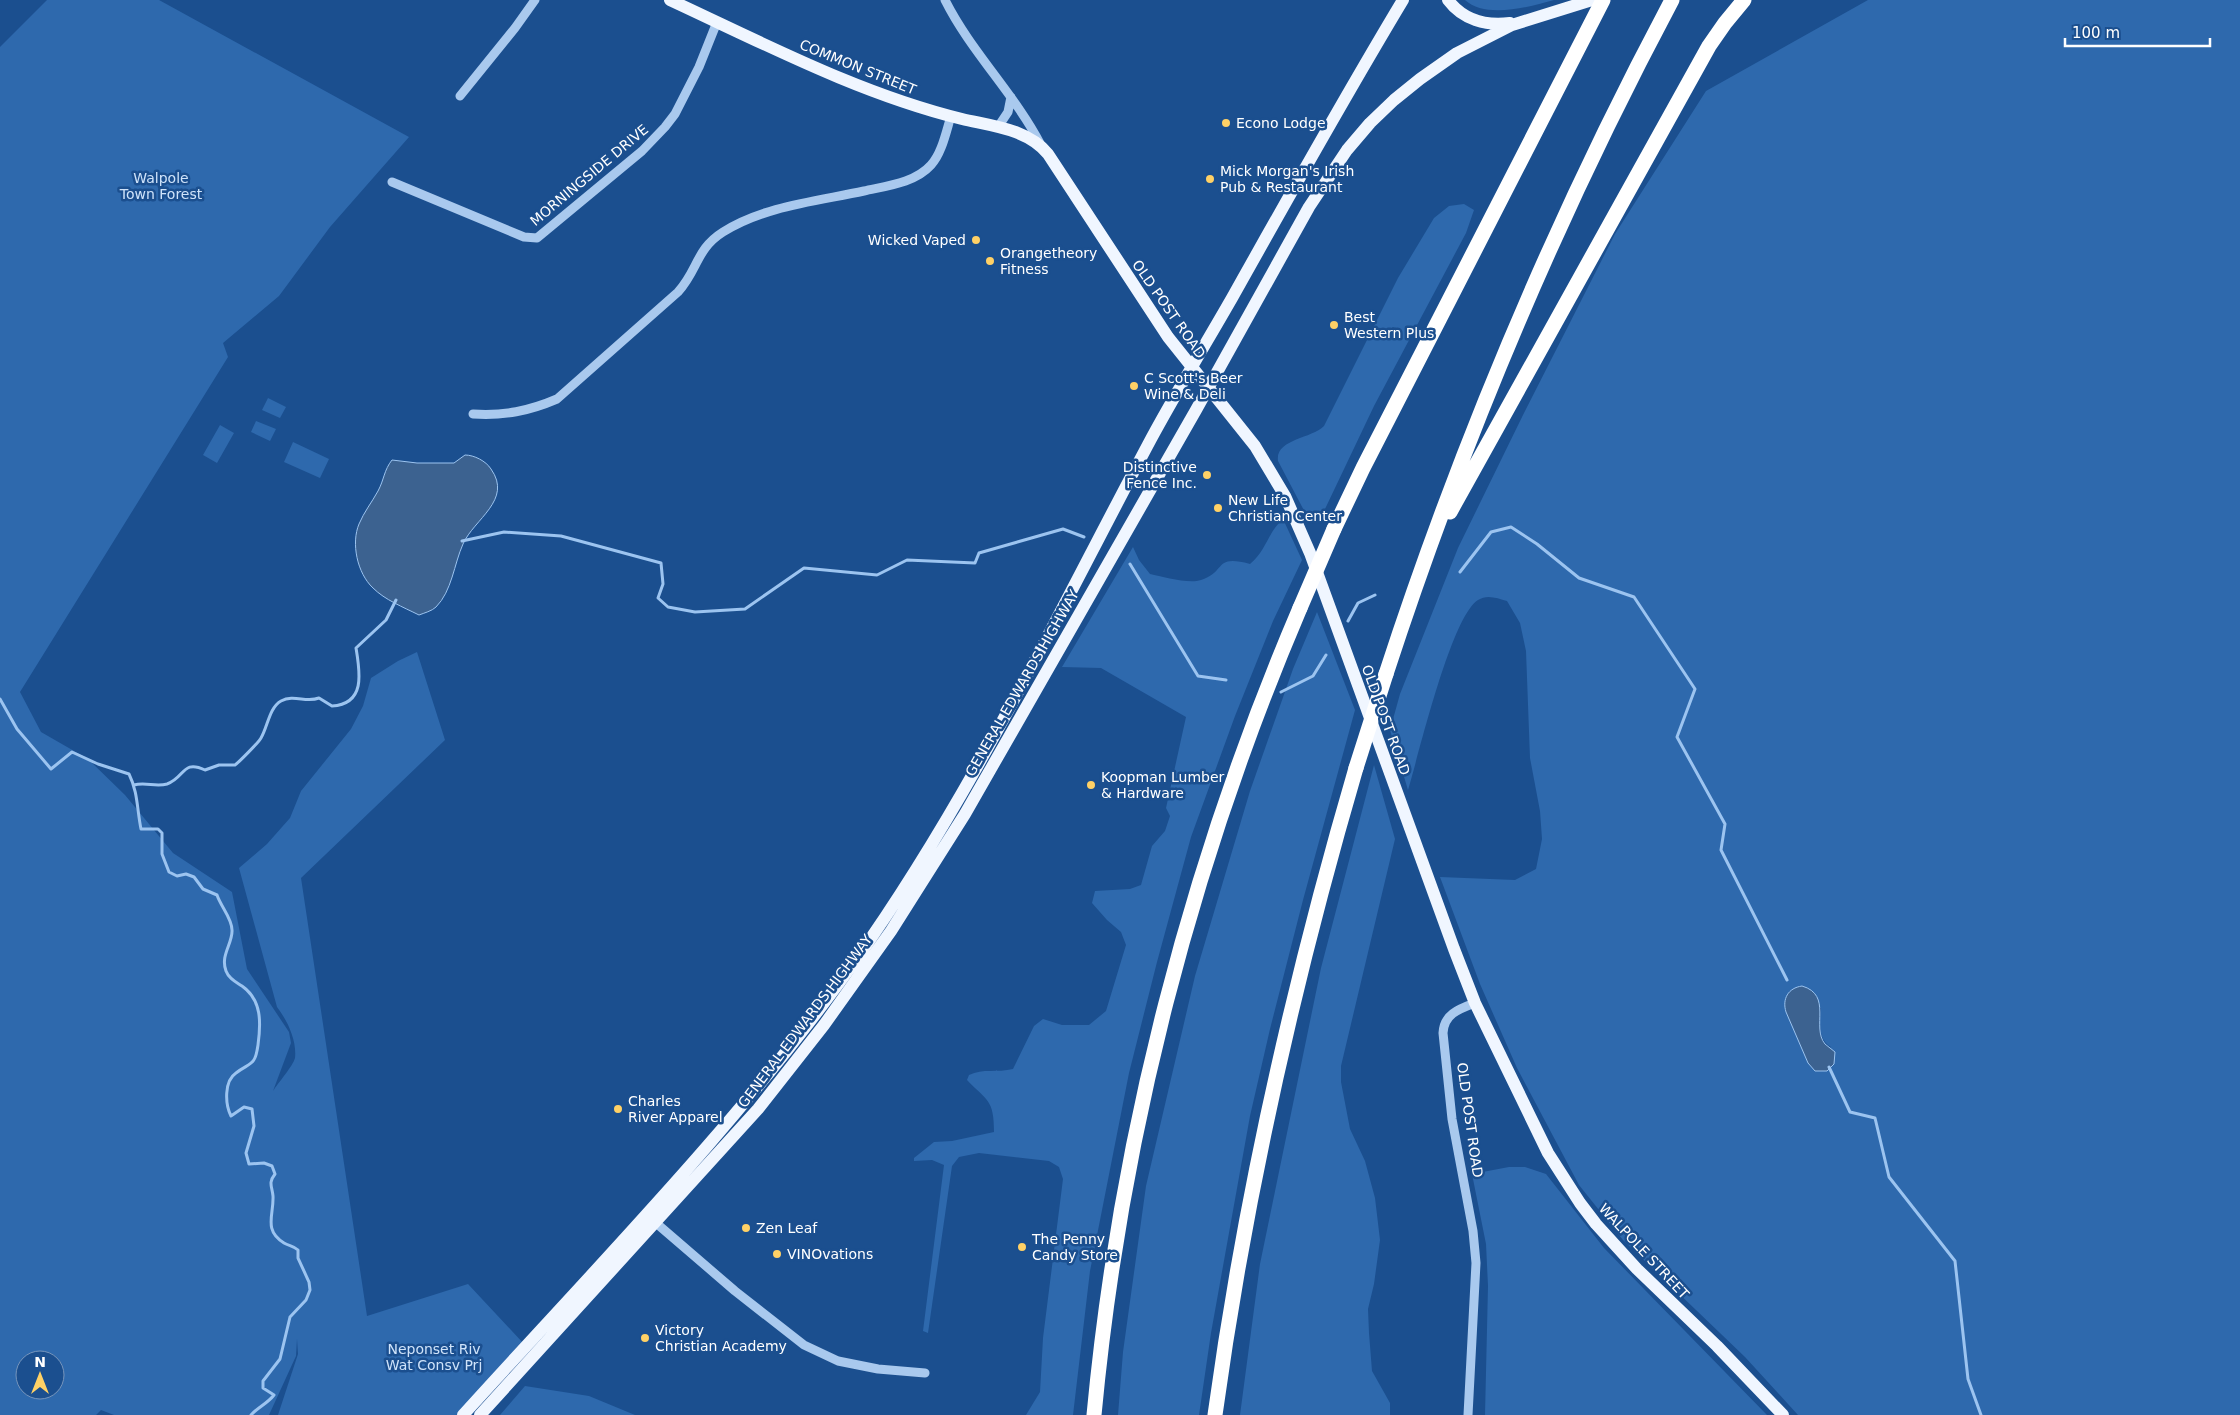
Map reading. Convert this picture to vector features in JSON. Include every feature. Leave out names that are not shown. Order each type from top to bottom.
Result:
[{"type":"highway","points":[[1215,1415],[1238,1268],[1274,1083],[1316,909],[1356,768],[1386,674],[1430,546],[1478,418],[1540,269],[1604,132],[1672,0]]},
{"type":"highway","points":[[1430,546],[1704,55],[1725,23],[1744,0]]},
{"type":"highway","points":[[1094,1415],[1105,1322],[1121,1219],[1142,1107],[1166,1006],[1199,887],[1227,797],[1259,707],[1334,529],[1599,3]]},
{"type":"main road","name":"COMMON STREET","points":[[670,0],[881,94],[951,116],[1018,132],[1041,145]]},
{"type":"main road","name":"GENERAL EDWARDS HIGHWAY","points":[[463,1415],[748,1100],[855,960],[920,862],[999,729],[1151,439],[1403,0]]},
{"type":"main road","points":[[1448,0],[1462,14],[1478,21],[1496,24],[1522,21]]},
{"type":"main road","name":"GENERAL EDWARDS HIGHWAY","points":[[480,1415],[712,1162],[780,1081],[845,997],[912,900],[965,814],[1208,388],[1317,192],[1358,136],[1394,100],[1434,68],[1480,40],[1522,21],[1561,9],[1599,3]]},
{"type":"main road","name":"OLD POST ROAD","points":[[1041,145],[1059,168],[1158,322],[1192,368],[1255,446],[1280,487],[1302,532],[1454,949],[1476,1002]]},
{"type":"main road","name":"WALPOLE STREET","points":[[1476,1002],[1548,1153],[1580,1203],[1596,1224],[1637,1269],[1717,1346],[1783,1415]]},
{"type":"street","points":[[460,96],[516,28],[535,0]]},
{"type":"street","name":"OLD POST ROAD","points":[[945,0],[964,35],[1029,122],[1041,145]]},
{"type":"street","name":"MORNINGSIDE DRIVE","points":[[392,182],[524,238],[537,238],[642,151],[665,127],[675,114],[699,67],[716,22]]},
{"type":"street","points":[[998,127],[1008,112],[1011,97]]},
{"type":"street","points":[[473,414],[510,414],[534,409],[557,399],[678,292],[687,283],[704,246],[724,232],[767,213],[890,185],[920,174],[932,165],[937,156],[951,116]]},
{"type":"street","name":"OLD POST ROAD","points":[[1468,1415],[1476,1263],[1473,1231],[1452,1119],[1443,1033],[1448,1016],[1476,1002]]},
{"type":"street","points":[[656,1223],[735,1291],[804,1345],[838,1361],[878,1369],[925,1373]]},
{"type":"green space","name":"Walpole Town Forest","points":[[47,0],[159,0],[409,137],[330,227],[279,296],[223,343],[228,357],[20,692],[41,732],[88,759],[125,795],[173,853],[232,892],[247,969],[289,1032],[291,1043],[273,1091],[294,1061],[293,1037],[288,1024],[277,1007],[239,868],[267,844],[290,818],[301,791],[351,729],[363,706],[371,678],[398,661],[417,652],[445,740],[301,878],[367,1316],[468,1284],[524,1344],[458,1415],[278,1415],[298,1354],[297,1339],[296,1356],[269,1415],[114,1415],[101,1410],[96,1415],[0,1415],[0,47]]},
{"type":"green space","points":[[1465,0],[1554,0],[1533,6],[1496,10],[1474,6]]},
{"type":"green space","points":[[1868,0],[2240,0],[2240,1415],[1798,1415],[1745,1357],[1623,1240],[1579,1185],[1517,1068],[1480,984],[1440,877],[1515,880],[1536,869],[1542,839],[1540,811],[1530,758],[1526,651],[1520,623],[1507,601],[1492,597],[1481,598],[1468,612],[1457,632],[1437,688],[1408,790],[1390,730],[1400,694],[1458,548],[1523,415],[1615,234],[1706,91]],"holes":[[[1784,1004],[1821,1008],[1821,1035],[1831,1047],[1808,1063]]]},
{"type":"green space","points":[[1464,204],[1474,210],[1466,233],[1374,406],[1325,509],[1318,521],[1309,520],[1278,461],[1279,454],[1282,448],[1288,444],[1324,426],[1398,278],[1434,218],[1449,206]]},
{"type":"green space","points":[[268,398],[286,407],[280,418],[262,410]]},
{"type":"green space","points":[[256,421],[276,429],[270,441],[251,432]]},
{"type":"green space","points":[[220,425],[234,433],[217,463],[203,455]]},
{"type":"green space","points":[[293,442],[329,459],[320,478],[284,462]]},
{"type":"green space","points":[[1283,519],[1302,560],[1273,621],[1235,716],[1191,837],[1157,962],[1129,1073],[1090,1271],[1073,1415],[1026,1415],[1040,1392],[1043,1338],[1063,1179],[1059,1167],[1049,1161],[979,1153],[959,1157],[952,1166],[928,1333],[923,1331],[944,1165],[932,1160],[914,1161],[914,1158],[934,1142],[952,1141],[994,1132],[991,1107],[967,1080],[969,1075],[1013,1069],[1034,1026],[1043,1019],[1062,1025],[1089,1025],[1106,1011],[1126,945],[1121,932],[1092,903],[1095,891],[1130,889],[1141,885],[1152,846],[1165,831],[1170,816],[1166,808],[1186,717],[1101,668],[1062,667],[1133,547],[1139,560],[1150,574],[1176,580],[1196,581],[1209,577],[1221,565],[1230,561],[1250,564],[1260,553]]},
{"type":"green space","points":[[1317,612],[1355,710],[1303,900],[1250,1116],[1211,1333],[1199,1415],[1118,1415],[1123,1352],[1146,1186],[1195,976],[1250,791],[1293,669]]},
{"type":"green space","points":[[1374,765],[1395,839],[1341,1066],[1341,1082],[1350,1129],[1365,1161],[1375,1198],[1380,1240],[1374,1284],[1368,1309],[1369,1333],[1372,1371],[1390,1403],[1390,1415],[1240,1415],[1260,1264],[1321,968]]},
{"type":"green space","points":[[1509,1167],[1525,1167],[1546,1174],[1604,1248],[1767,1415],[1485,1415],[1488,1286],[1486,1244],[1472,1174]]},
{"type":"green space","points":[[525,1386],[589,1396],[635,1415],[500,1415]]},
{"type":"shaded area","points":[[465,455],[480,459],[491,469],[497,480],[495,500],[463,544],[446,593],[441,601],[430,611],[419,615],[394,603],[367,582],[357,557],[356,540],[359,524],[378,491],[392,460],[417,463],[454,463]]},
{"type":"shaded area","points":[[1802,986],[1811,990],[1817,996],[1821,1037],[1825,1044],[1835,1052],[1834,1064],[1827,1071],[1815,1071],[1808,1063],[1786,1012],[1785,1003],[1787,995],[1793,989]]},
{"type":"waterway","points":[[1460,572],[1491,532],[1511,527],[1537,544],[1579,578],[1634,597],[1695,689],[1677,737],[1725,824],[1721,850],[1787,980]]},
{"type":"waterway","points":[[462,541],[504,532],[561,536],[661,563],[663,584],[658,598],[668,607],[695,612],[745,609],[804,568],[877,575],[907,560],[975,563],[979,553],[1063,529],[1084,537]]},
{"type":"waterway","points":[[1130,564],[1198,676],[1226,680]]},
{"type":"waterway","points":[[1348,621],[1358,603],[1375,595]]},
{"type":"waterway","points":[[134,785],[167,784],[192,767],[205,770],[219,765],[235,765],[260,740],[274,708],[286,699],[309,700],[319,698],[332,706],[343,704],[351,699],[356,693],[359,676],[356,648],[386,620],[396,600]]},
{"type":"waterway","points":[[1281,692],[1313,676],[1326,655]]},
{"type":"waterway","points":[[0,699],[17,729],[51,769],[72,752],[98,764],[129,774],[136,794],[141,829],[158,829],[162,833],[162,854],[169,872],[177,876],[186,874],[194,877],[203,889],[217,895],[232,926],[232,935],[225,960],[226,971],[253,998],[259,1012],[260,1028],[257,1052],[253,1061],[236,1073],[229,1081],[227,1093],[229,1111],[231,1116],[244,1107],[252,1109],[254,1126],[246,1153],[249,1164],[264,1163],[272,1166],[275,1174],[271,1182],[273,1196],[272,1227],[278,1238],[298,1250],[298,1258],[309,1282],[310,1290],[306,1300],[290,1317],[280,1359],[263,1381],[263,1388],[274,1395],[251,1415]]},
{"type":"waterway","points":[[1829,1067],[1850,1112],[1875,1118],[1889,1177],[1955,1261],[1968,1379],[1981,1415]]},
{"type":"place","name":"Econo Lodge","points":[[1226,123]]},
{"type":"place","name":"Mick Morgan's Irish Pub & Restaurant","points":[[1210,179]]},
{"type":"place","name":"Wicked Vaped","points":[[976,240]]},
{"type":"place","name":"Orangetheory Fitness","points":[[990,261]]},
{"type":"place","name":"Best Western Plus","points":[[1334,325]]},
{"type":"place","name":"C Scott's Beer Wine & Deli","points":[[1134,386]]},
{"type":"place","name":"Distinctive Fence Inc.","points":[[1207,475]]},
{"type":"place","name":"New Life Christian Center","points":[[1218,508]]},
{"type":"place","name":"Koopman Lumber & Hardware","points":[[1091,785]]},
{"type":"place","name":"Charles River Apparel","points":[[618,1109]]},
{"type":"place","name":"Zen Leaf","points":[[746,1228]]},
{"type":"place","name":"The Penny Candy Store","points":[[1022,1247]]},
{"type":"place","name":"VINOvations","points":[[777,1254]]},
{"type":"place","name":"Victory Christian Academy","points":[[645,1338]]},
{"type":"park label","name":"Neponset Riv Wat Consv Prj","points":[[434,1358]]}]
